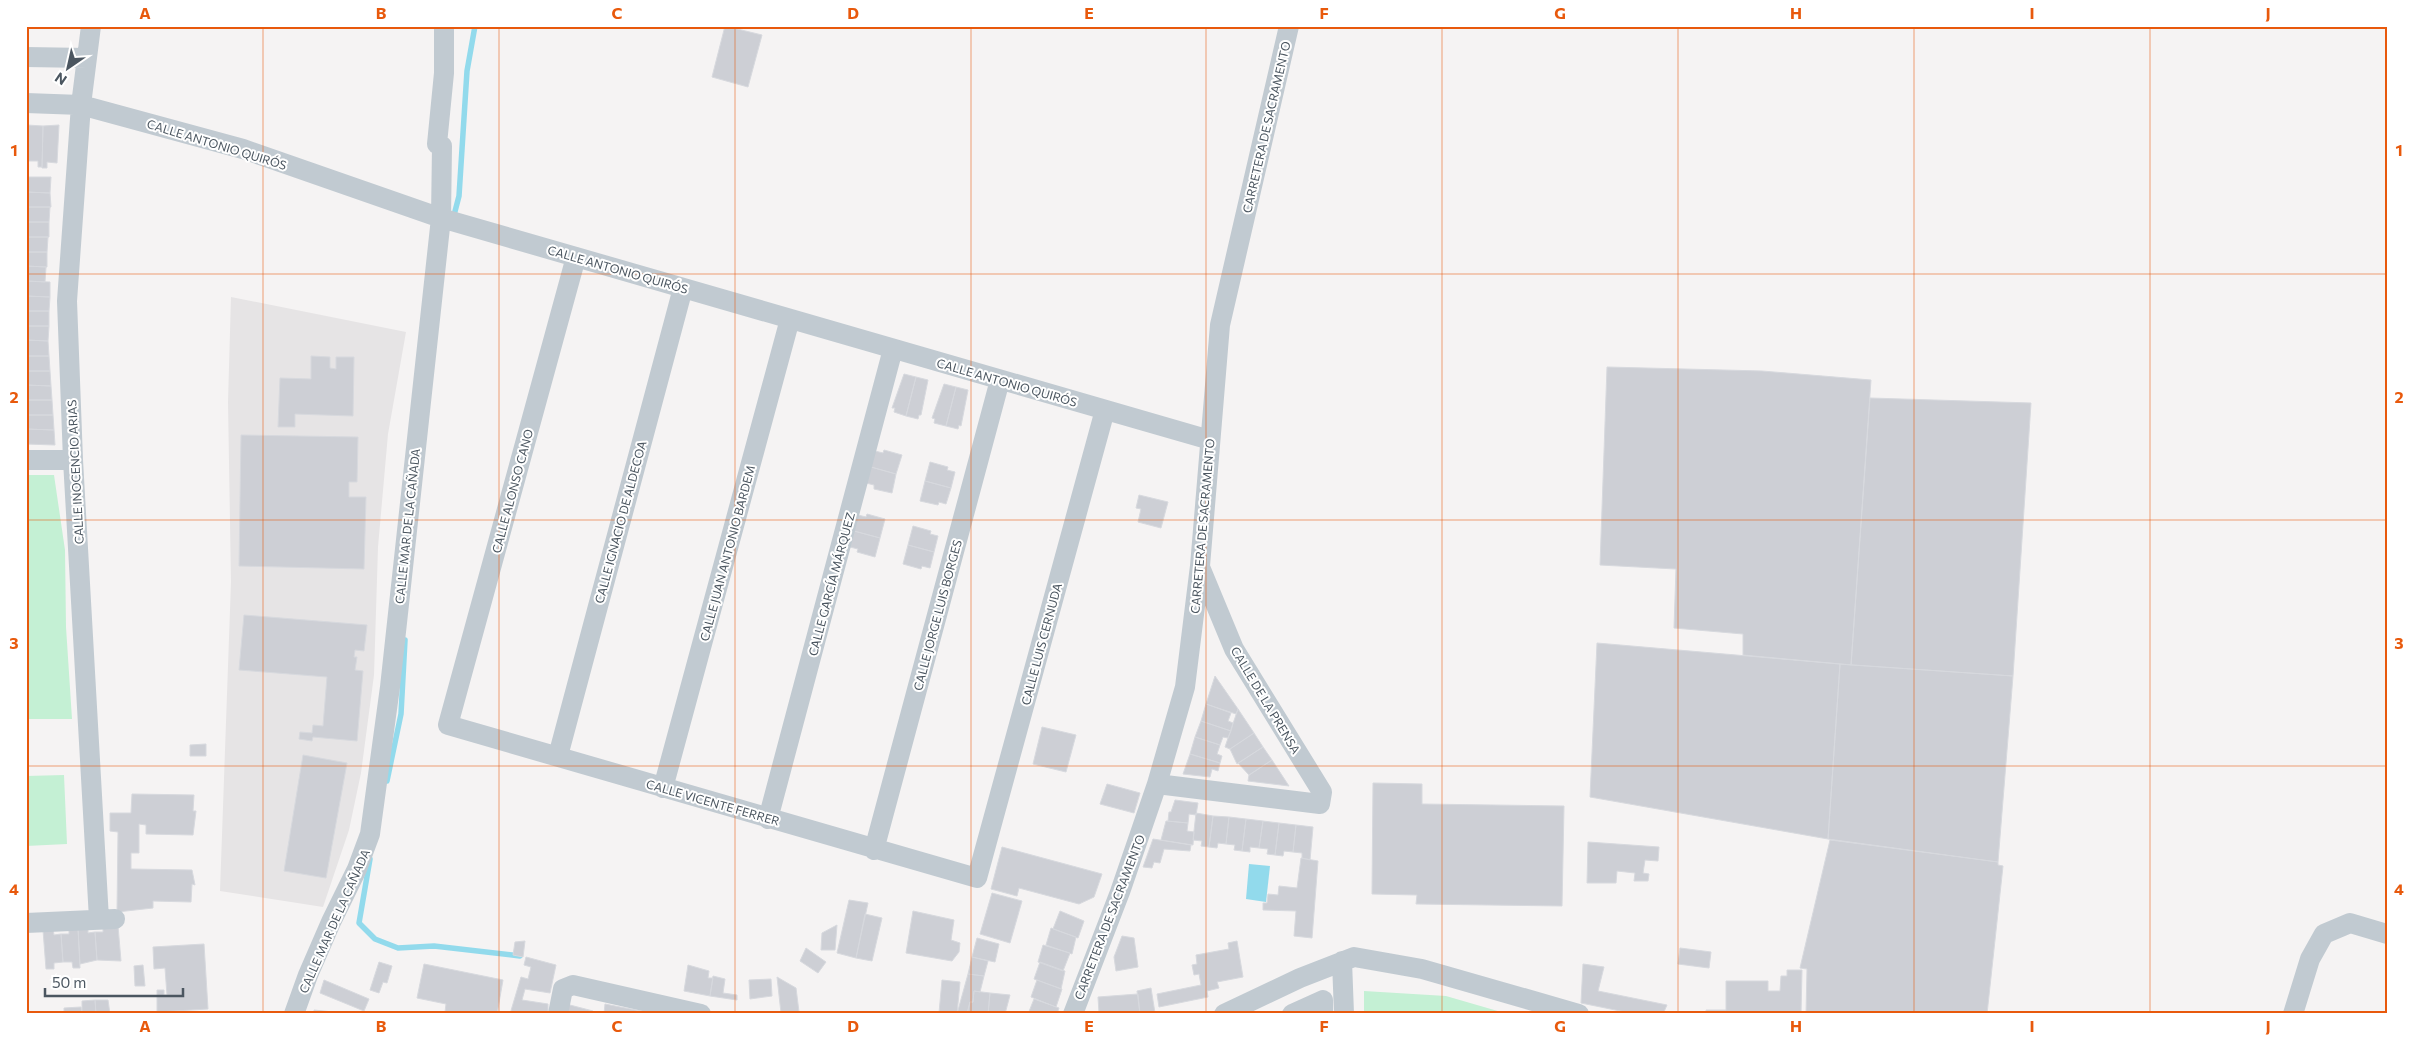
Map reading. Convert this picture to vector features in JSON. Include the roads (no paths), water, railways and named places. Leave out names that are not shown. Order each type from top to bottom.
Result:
[{"type":"street","name":"CALLE INOCENCIO ARIAS","points":[[26,923],[107,919],[73,460],[67,301],[81,105],[91,26]]},
{"type":"street","name":"CALLE MAR DE LA CAÑADA","points":[[294,1014],[331,922],[357,870],[370,834],[448,220],[442,146],[437,144],[444,73],[444,26]]},
{"type":"street","name":"CARRETERA DE SACRAMENTO","points":[[1073,1014],[1120,892],[1157,784],[1185,687],[1200,566],[1220,325],[1289,26]]},
{"type":"street","points":[[26,57],[87,58]]},
{"type":"street","name":"CALLE ANTONIO QUIRÓS","points":[[26,103],[81,105],[243,150],[448,220],[1210,440]]},
{"type":"street","name":"CALLE ALONSO CANO","points":[[448,725],[576,258]]},
{"type":"street","name":"CALLE IGNACIO DE ALDECOA","points":[[558,756],[683,288]]},
{"type":"street","name":"CALLE JUAN ANTONIO BARDEM","points":[[663,788],[790,319]]},
{"type":"street","name":"CALLE GARCÍA MÁRQUEZ","points":[[768,819],[893,349]]},
{"type":"street","name":"CALLE JORGE LUIS BORGES","points":[[874,850],[1000,380]]},
{"type":"street","name":"CALLE LUIS CERNUDA","points":[[977,878],[1105,410]]},
{"type":"street","points":[[26,460],[73,460]]},
{"type":"street","name":"CALLE DE LA PRENSA","points":[[1157,784],[1320,804],[1322,792],[1234,649],[1200,566]]},
{"type":"street","name":"CALLE VICENTE FERRER","points":[[448,725],[874,850],[977,878]]},
{"type":"street","points":[[2293,1014],[2310,958],[2324,934],[2350,922],[2387,934]]},
{"type":"street","points":[[1224,1014],[1354,957],[1422,969],[1579,1014]]},
{"type":"street","points":[[1342,961],[1344,1014]]},
{"type":"street","points":[[558,1014],[563,989],[573,986],[701,1014]]},
{"type":"street","points":[[1292,1014],[1323,1000],[1323,1014]]},
{"type":"water","points":[[1249,864],[1270,866],[1266,902],[1246,899]]},
{"type":"waterway","points":[[453,219],[459,196],[467,71],[475,26]]},
{"type":"waterway","points":[[387,781],[401,714],[405,640]]},
{"type":"waterway","points":[[370,859],[359,923],[375,939],[398,948],[434,946],[520,956]]}]
